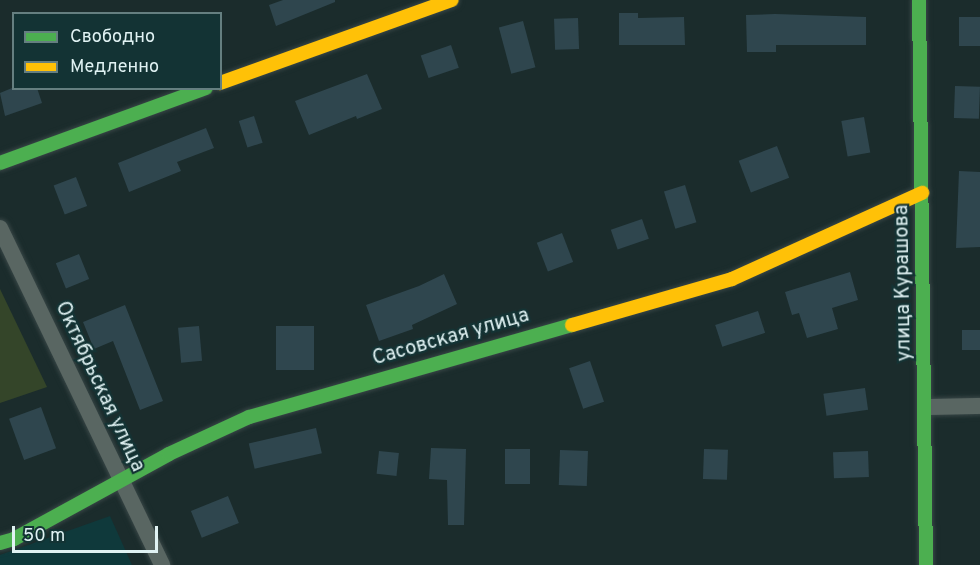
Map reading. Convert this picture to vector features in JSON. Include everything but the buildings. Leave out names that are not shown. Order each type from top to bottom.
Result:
[{"type":"street","points":[[222,82],[452,0]]},
{"type":"street","name":"улица Курашова","points":[[919,0],[926,407],[926,565]]},
{"type":"street","points":[[0,163],[201,90]]},
{"type":"street","name":"Сасовская улица","points":[[0,543],[14,538],[121,482],[169,454],[249,417],[732,279],[922,193]]},
{"type":"street","name":"Октябрьская улица","points":[[0,228],[162,565]]},
{"type":"street","points":[[926,407],[980,406]]},
{"type":"shaded area","points":[[110,516],[132,565],[0,565],[0,555]]},
{"type":"green space","points":[[0,289],[47,387],[0,403]]},
{"type":"traffic: fast","points":[[919,0],[926,565]]},
{"type":"traffic: fast","points":[[0,163],[201,90]]},
{"type":"traffic: fast","points":[[0,543],[14,539],[169,454],[249,417],[572,325]]},
{"type":"traffic: slow","points":[[222,82],[452,0]]},
{"type":"traffic: slow","points":[[572,325],[732,279],[922,193]]}]
